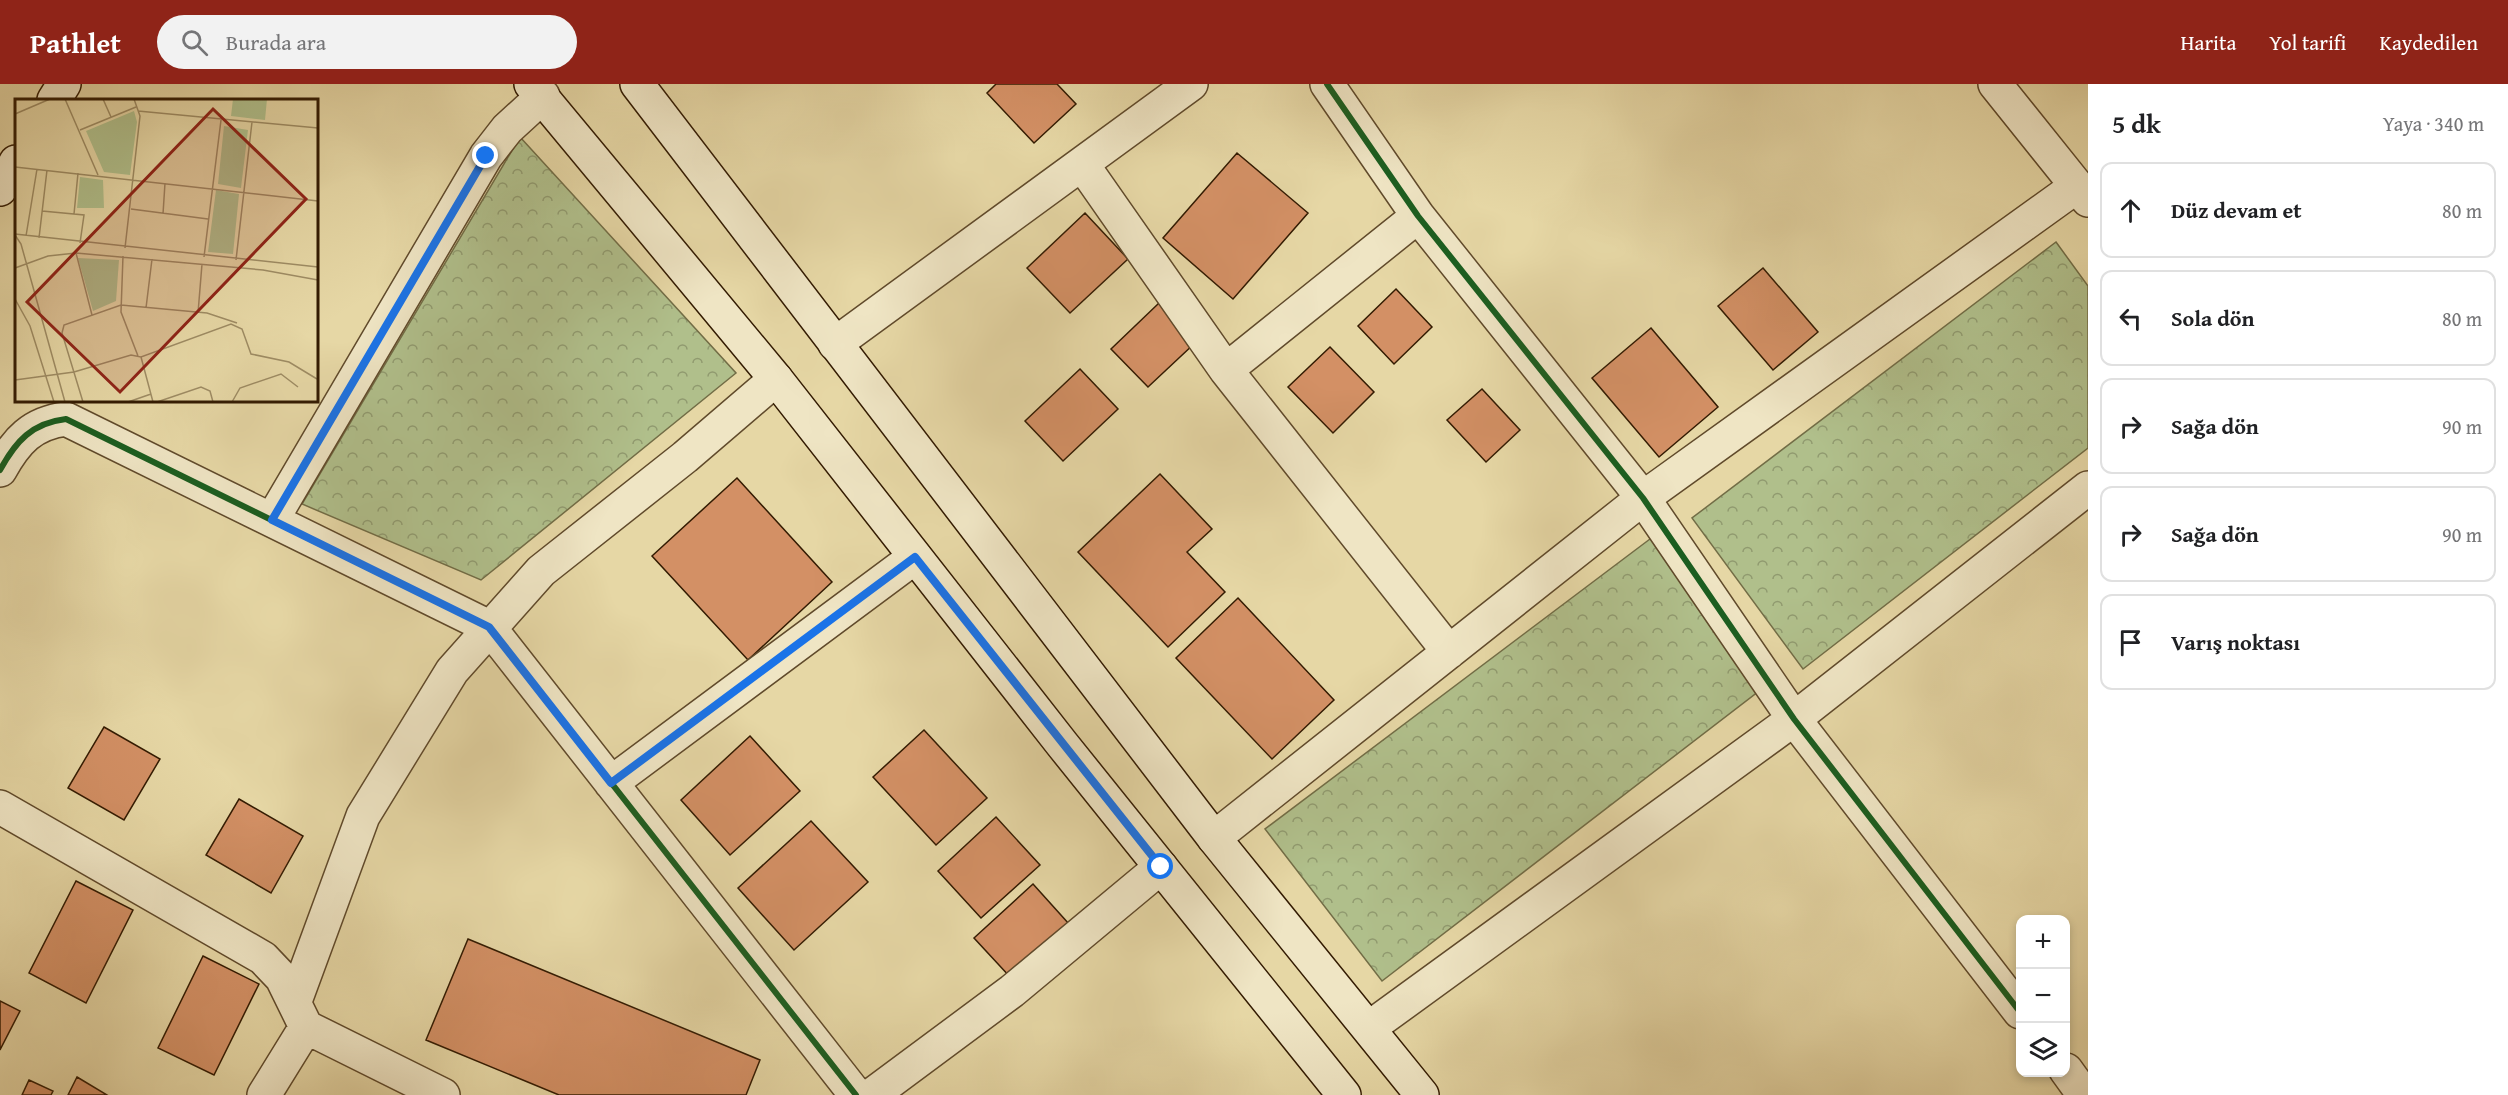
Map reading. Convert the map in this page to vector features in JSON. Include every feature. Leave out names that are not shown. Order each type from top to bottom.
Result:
[{"type":"street","points":[[55,99],[64,84]]},
{"type":"street","points":[[637,84],[1214,838],[1422,1095]]},
{"type":"street","points":[[835,344],[1191,84]]},
{"type":"street","points":[[1327,84],[1418,216],[1643,498],[1794,719],[2016,1007]]},
{"type":"street","points":[[1214,838],[1643,498],[2083,193],[1995,84]]},
{"type":"street","points":[[272,520],[486,156],[537,90],[776,379],[1344,1095]]},
{"type":"street","points":[[0,189],[15,164]]},
{"type":"street","points":[[1082,164],[1226,370],[1449,652]]},
{"type":"street","points":[[1226,370],[1418,216]]},
{"type":"street","points":[[264,1095],[300,1014],[363,816],[452,671],[541,571],[685,457],[776,379]]},
{"type":"street","points":[[0,470],[22,437],[43,424],[66,419],[489,627],[856,1095]]},
{"type":"street","points":[[1368,1028],[1794,719],[2088,488]]},
{"type":"street","points":[[611,783],[915,557]]},
{"type":"street","points":[[0,807],[263,958],[282,978],[300,1014],[443,1095]]},
{"type":"street","points":[[872,1095],[1012,991],[1161,867]]},
{"type":"street","points":[[2070,1076],[2084,1095]]},
{"type":"green space","points":[[520,137],[736,373],[481,580],[302,504]]},
{"type":"green space","points":[[2056,242],[2088,286],[2088,448],[1803,669],[1692,518]]},
{"type":"green space","points":[[1654,536],[1759,691],[1382,981],[1265,829]]},
{"type":"building","points":[[996,84],[1057,84],[1076,104],[1034,143],[987,93]]},
{"type":"building","points":[[1237,153],[1308,213],[1233,299],[1163,238]]},
{"type":"building","points":[[1085,213],[1128,259],[1070,313],[1027,268]]},
{"type":"building","points":[[1763,268],[1818,332],[1773,370],[1718,306]]},
{"type":"building","points":[[1396,289],[1432,327],[1394,364],[1358,326]]},
{"type":"building","points":[[1159,303],[1196,342],[1148,387],[1111,349]]},
{"type":"building","points":[[1651,328],[1718,407],[1659,457],[1592,378]]},
{"type":"building","points":[[1330,347],[1374,392],[1333,433],[1288,387]]},
{"type":"building","points":[[1080,369],[1118,409],[1063,461],[1025,421]]},
{"type":"building","points":[[1482,389],[1520,430],[1486,462],[1447,420]]},
{"type":"building","points":[[1160,474],[1212,529],[1187,552],[1225,592],[1168,647],[1078,552]]},
{"type":"building","points":[[737,478],[832,582],[748,660],[652,556]]},
{"type":"building","points":[[1238,598],[1334,700],[1272,759],[1176,658]]},
{"type":"building","points":[[104,727],[160,759],[124,820],[68,788]]},
{"type":"building","points":[[924,730],[987,798],[936,845],[873,777]]},
{"type":"building","points":[[750,736],[800,791],[730,855],[681,800]]},
{"type":"building","points":[[239,799],[303,836],[271,893],[206,855]]},
{"type":"building","points":[[996,817],[1040,865],[981,918],[938,871]]},
{"type":"building","points":[[811,821],[868,882],[794,950],[738,888]]},
{"type":"building","points":[[76,881],[133,910],[86,1003],[29,973]]},
{"type":"building","points":[[1033,884],[1069,924],[1011,978],[974,938]]},
{"type":"building","points":[[468,939],[760,1060],[746,1095],[559,1095],[426,1040]]},
{"type":"building","points":[[203,956],[259,984],[214,1075],[158,1048]]},
{"type":"building","points":[[0,1001],[20,1011],[0,1050]]},
{"type":"building","points":[[77,1077],[107,1095],[68,1095]]},
{"type":"building","points":[[29,1080],[53,1091],[51,1095],[22,1095]]},
{"type":"cycle path","points":[[1327,84],[1418,216],[1643,498],[1794,719],[2016,1007]]},
{"type":"cycle path","points":[[0,470],[12,450],[26,435],[34,429],[66,419],[489,627],[856,1095]]},
{"type":"route","points":[[486,156],[272,520],[489,627],[611,783],[915,557],[1161,867]]}]
